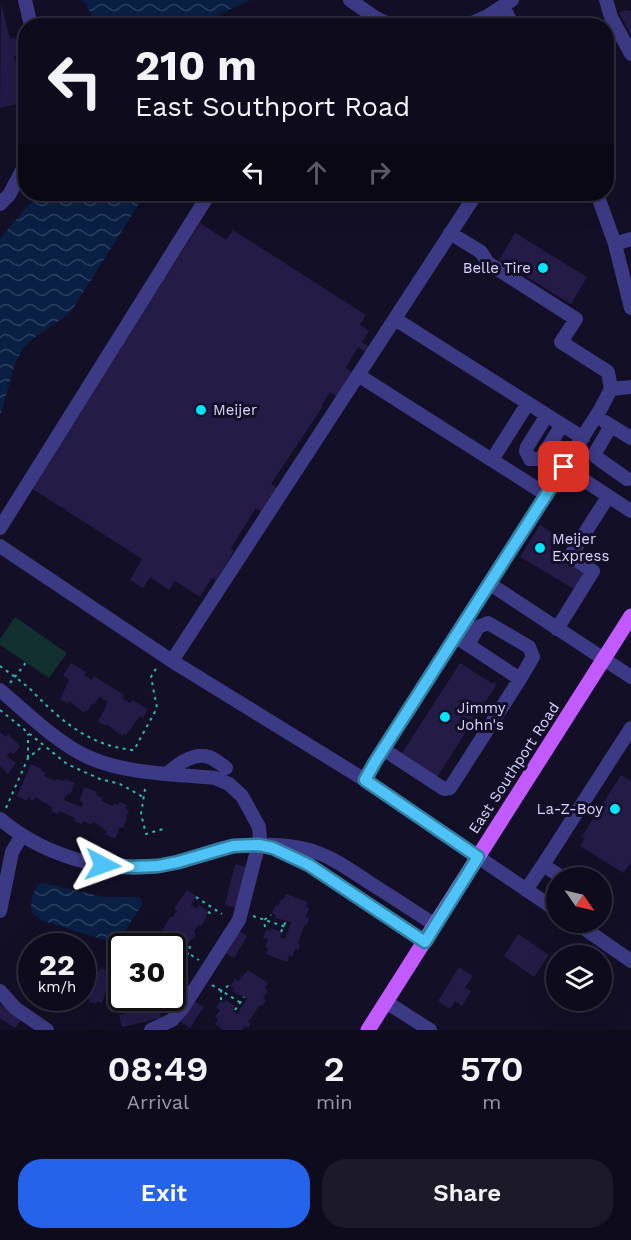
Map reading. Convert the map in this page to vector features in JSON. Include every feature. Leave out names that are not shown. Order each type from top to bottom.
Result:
[{"type":"main road","name":"East Southport Road","points":[[368,1030],[631,616]]},
{"type":"street","points":[[25,0],[29,18]]},
{"type":"street","points":[[350,0],[376,18]]},
{"type":"street","points":[[606,0],[612,18]]},
{"type":"street","points":[[484,18],[507,3],[511,18]]},
{"type":"street","points":[[614,23],[631,54]]},
{"type":"street","points":[[0,204],[9,195],[18,178]]},
{"type":"street","points":[[0,528],[204,201]]},
{"type":"street","points":[[168,658],[358,375],[450,233],[466,201]]},
{"type":"street","points":[[600,201],[615,243],[631,308]]},
{"type":"street","points":[[365,780],[383,749],[462,641],[490,584],[583,438],[611,389],[608,372],[561,342],[576,319],[488,263],[481,252],[450,233]]},
{"type":"street","points":[[615,243],[631,239]]},
{"type":"street","points":[[394,319],[583,438]]},
{"type":"street","points":[[358,375],[547,495]]},
{"type":"street","points":[[611,389],[631,387]]},
{"type":"street","points":[[492,460],[528,403]]},
{"type":"street","points":[[547,415],[527,447],[526,451],[531,459],[542,457],[562,425]]},
{"type":"street","points":[[596,416],[631,438]]},
{"type":"street","points":[[611,426],[595,453],[596,457],[627,479]]},
{"type":"street","points":[[564,467],[631,511]]},
{"type":"street","points":[[557,629],[593,571],[570,556],[608,497]]},
{"type":"street","points":[[0,546],[168,658],[365,780],[546,903]]},
{"type":"street","points":[[490,584],[631,677]]},
{"type":"street","points":[[383,749],[444,789],[450,788],[533,657],[529,647],[488,623],[478,627],[462,641]]},
{"type":"street","points":[[462,641],[520,679]]},
{"type":"street","points":[[1,691],[66,745],[88,757],[117,767],[215,778],[234,787],[242,796],[259,827],[261,836],[239,920],[182,1010],[158,1027]]},
{"type":"street","points":[[526,890],[631,728]]},
{"type":"street","points":[[168,773],[183,761],[203,756],[213,758],[226,768]]},
{"type":"street","points":[[1,820],[48,849],[72,858],[103,865],[133,867],[178,862],[233,846],[259,845],[305,849],[333,859],[435,925]]},
{"type":"street","points":[[0,912],[12,852],[22,835]]},
{"type":"street","points":[[259,845],[292,855],[425,942]]},
{"type":"street","points":[[593,933],[631,961]]},
{"type":"street","points":[[0,991],[15,1008],[47,1030]]},
{"type":"street","points":[[387,1002],[430,1030]]},
{"type":"path","points":[[0,666],[81,733],[111,747],[134,750],[157,708],[151,677],[168,658]]},
{"type":"path","points":[[1,691],[25,664],[23,660]]},
{"type":"path","points":[[1,820],[28,758],[28,734]]},
{"type":"path","points":[[28,758],[43,746]]},
{"type":"path","points":[[145,789],[141,814],[146,834],[163,829]]},
{"type":"path","points":[[196,897],[222,914]]},
{"type":"path","points":[[198,904],[201,901]]},
{"type":"path","points":[[208,912],[216,910]]},
{"type":"path","points":[[242,912],[285,926]]},
{"type":"path","points":[[264,920],[271,915]]},
{"type":"path","points":[[264,920],[265,927]]},
{"type":"path","points":[[281,932],[286,921]]},
{"type":"path","points":[[188,944],[189,953]]},
{"type":"path","points":[[186,951],[195,957]]},
{"type":"path","points":[[202,978],[241,1003]]},
{"type":"path","points":[[221,991],[230,987]]},
{"type":"path","points":[[221,991],[221,1000]]},
{"type":"path","points":[[235,1010],[244,997]]},
{"type":"green space","points":[[15,617],[67,653],[49,678],[0,645],[0,639]]},
{"type":"water","points":[[81,0],[250,0],[213,18],[93,18],[86,4]]},
{"type":"water","points":[[33,201],[141,201],[72,310],[38,335],[21,352],[14,366],[0,415],[0,239]]},
{"type":"water","points":[[39,884],[104,897],[139,897],[143,903],[124,933],[108,933],[108,941],[96,937],[96,933],[82,933],[43,921],[33,914],[31,902]]},
{"type":"building","points":[[1,3],[10,39],[15,38],[18,48],[18,55],[14,56],[18,71],[18,104],[0,108]]},
{"type":"building","points":[[625,10],[631,11],[631,35],[619,13]]},
{"type":"building","name":"Meijer","points":[[200,223],[226,240],[233,230],[366,315],[360,325],[369,331],[362,342],[371,348],[368,353],[358,347],[346,368],[354,374],[338,398],[330,392],[271,484],[280,489],[265,514],[256,508],[231,548],[234,551],[216,580],[212,578],[200,597],[175,581],[169,590],[150,577],[143,588],[130,580],[142,559],[31,488]]},
{"type":"building","name":"Belle Tire","points":[[515,233],[587,277],[571,304],[499,260]]},
{"type":"building","points":[[540,525],[559,537],[550,551],[587,574],[577,591],[520,557]]},
{"type":"building","points":[[71,663],[86,672],[84,675],[92,680],[94,676],[124,695],[122,698],[130,703],[132,700],[148,709],[143,718],[140,716],[126,735],[122,736],[107,724],[106,726],[98,722],[108,702],[99,697],[94,705],[92,704],[84,713],[69,701],[68,704],[60,699],[69,680],[63,675]]},
{"type":"building","points":[[460,663],[493,684],[494,682],[497,684],[437,777],[402,753]]},
{"type":"building","points":[[0,732],[6,737],[8,734],[20,746],[14,754],[10,752],[7,756],[16,763],[8,774],[0,766]]},
{"type":"building","points":[[31,764],[42,769],[41,771],[46,773],[44,776],[56,781],[65,779],[75,783],[70,795],[67,794],[64,800],[82,807],[83,803],[79,800],[85,787],[97,792],[96,795],[103,798],[102,801],[113,806],[114,803],[118,805],[120,802],[127,805],[125,808],[129,810],[127,818],[115,839],[105,834],[107,831],[102,829],[103,827],[93,822],[92,825],[83,821],[82,824],[59,811],[58,814],[51,811],[53,808],[35,797],[34,801],[28,798],[27,801],[17,796]]},
{"type":"building","name":"La-Z-Boy","points":[[621,775],[631,781],[631,863],[623,873],[580,846],[585,838],[582,836]]},
{"type":"building","points":[[235,864],[247,867],[236,908],[225,905]]},
{"type":"building","points":[[187,890],[196,896],[191,905],[197,909],[199,905],[208,911],[201,926],[198,925],[194,931],[196,935],[186,945],[186,933],[161,933],[170,917],[173,917],[177,911],[174,909]]},
{"type":"building","points":[[286,894],[308,902],[306,907],[309,908],[306,917],[309,918],[307,925],[305,924],[298,943],[300,944],[299,950],[296,948],[287,962],[266,954],[268,948],[265,947],[268,939],[263,938],[266,930],[270,931],[271,928],[281,932],[280,937],[285,939],[291,922],[275,918],[276,915],[272,913],[275,905],[278,906]]},
{"type":"building","points":[[238,930],[247,936],[234,958],[224,952]]},
{"type":"building","points":[[518,934],[546,953],[546,959],[534,977],[504,956]]},
{"type":"building","points":[[459,967],[473,976],[465,988],[471,991],[462,1006],[455,1001],[450,1009],[438,1001]]},
{"type":"building","points":[[100,968],[108,970],[108,985],[102,1003],[97,1001],[96,1004],[96,971],[99,972]]},
{"type":"building","points":[[248,970],[268,983],[265,988],[268,990],[263,998],[266,1000],[248,1022],[251,1023],[248,1028],[245,1026],[242,1030],[223,1030],[215,1024],[218,1019],[215,1017],[220,1010],[216,1008],[221,1000],[224,1003],[226,1000],[235,1006],[233,1010],[237,1014],[247,999],[232,991],[234,988],[230,986],[235,979],[238,981]]},
{"type":"building","points":[[194,1001],[204,1007],[190,1028],[181,1022]]},
{"type":"building","points":[[0,1004],[22,1019],[15,1028],[0,1018]]},
{"type":"building","points":[[137,1011],[160,1011],[161,1018],[122,1027],[119,1015]]},
{"type":"place","name":"Belle Tire","points":[[543,268]]},
{"type":"place","name":"Meijer","points":[[201,410]]},
{"type":"place","name":"Meijer Express","points":[[540,548]]},
{"type":"place","name":"Jimmy John's","points":[[445,717]]},
{"type":"place","name":"La-Z-Boy","points":[[615,809]]},
{"type":"route","points":[[103,865],[158,866],[233,846],[259,845],[273,848],[309,865],[425,942],[478,857],[365,780],[564,467]]}]
